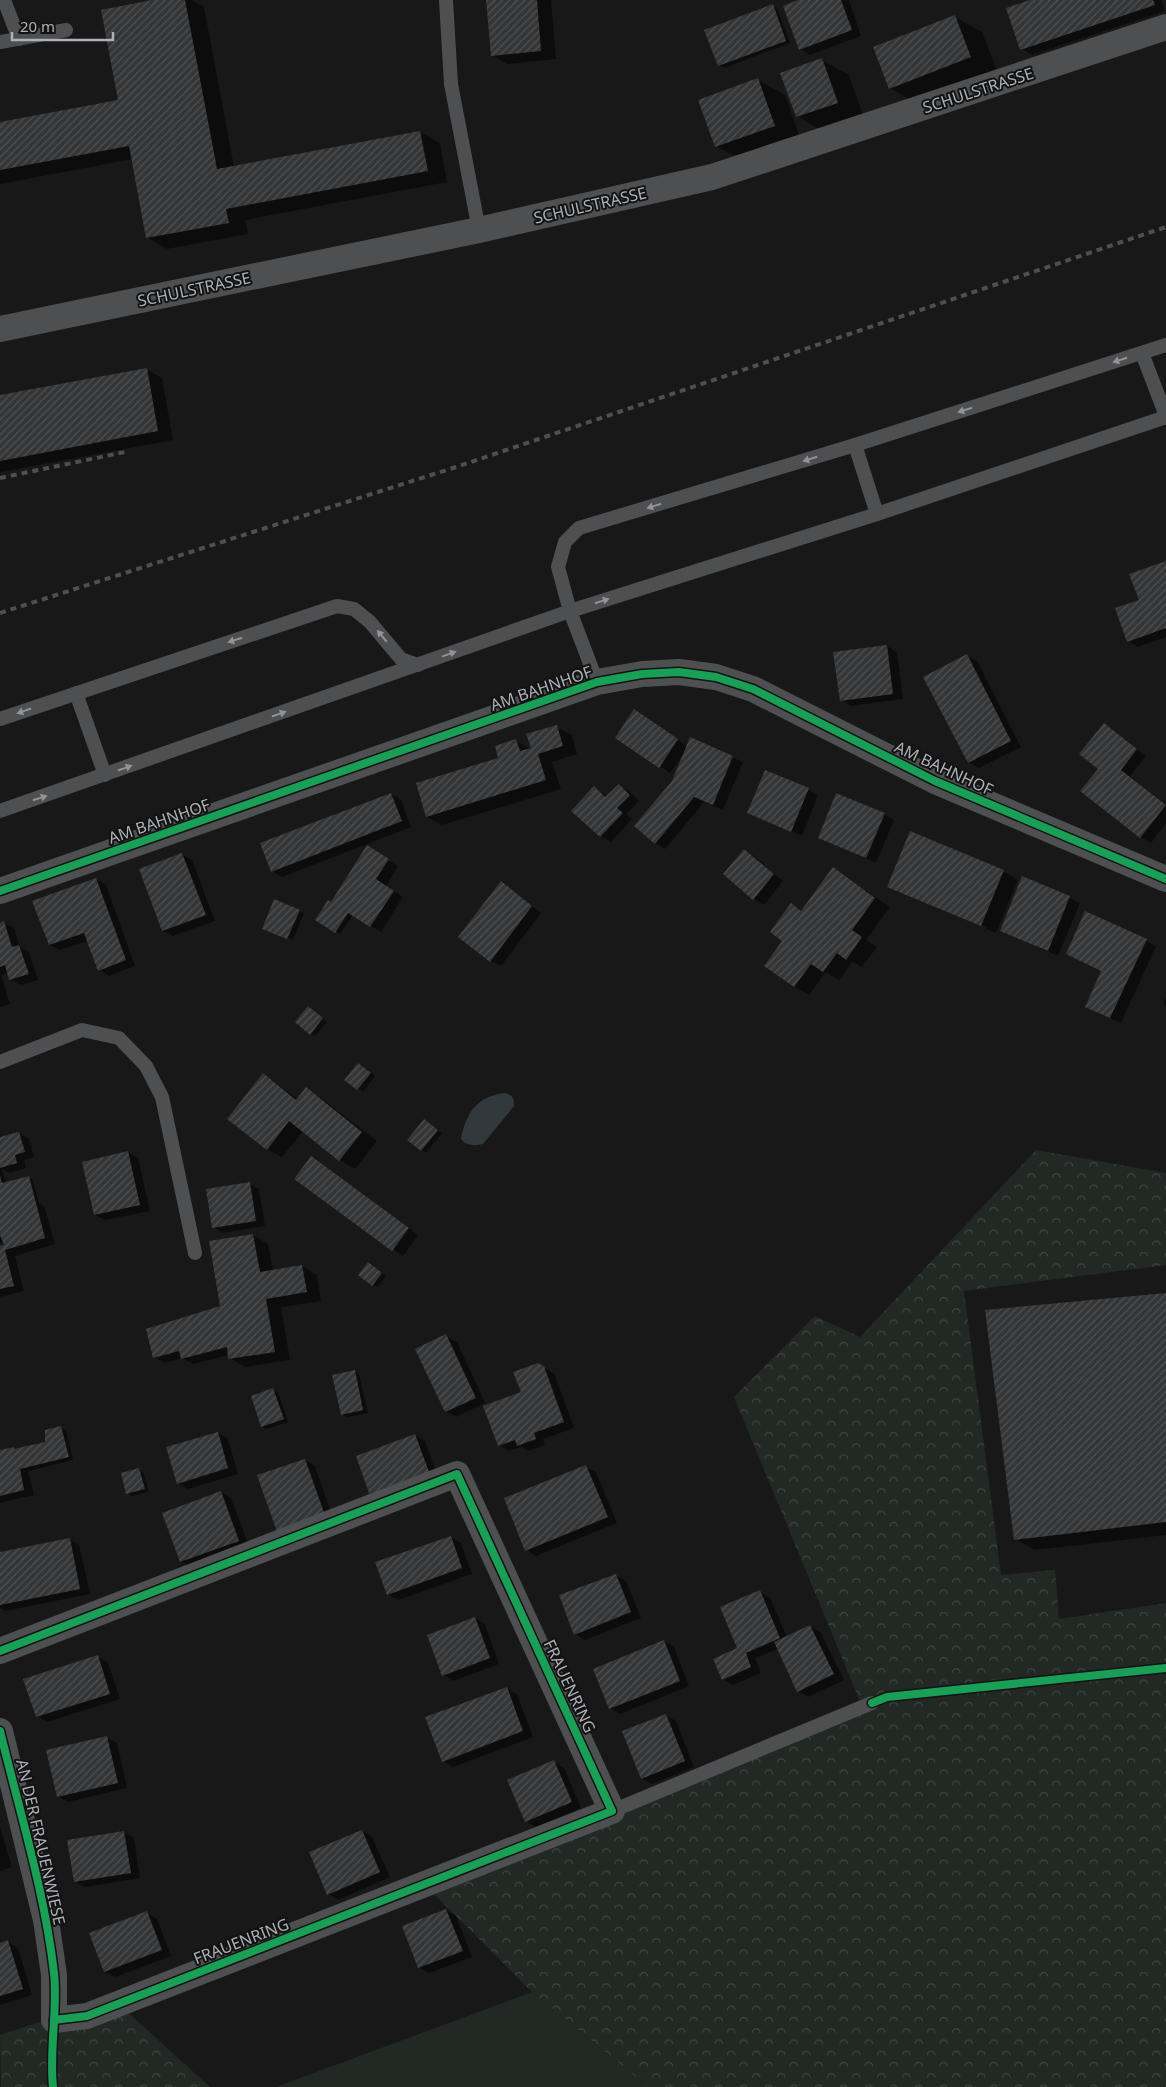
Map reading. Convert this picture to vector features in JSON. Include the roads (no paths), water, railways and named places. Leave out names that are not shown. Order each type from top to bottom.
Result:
[{"type":"street","name":"SCHULSTRASSE","points":[[0,328],[479,230],[712,177],[1166,27]]},
{"type":"street","name":"AM BAHNHOF","points":[[0,891],[597,682],[642,674],[679,672],[716,677],[753,689],[935,781],[1166,879]]},
{"type":"street","name":"FRAUENRING","points":[[0,1651],[457,1474],[612,1811],[87,2016],[54,2020]]},
{"type":"street","name":"AN DER FRAUENWIESE","points":[[0,1731],[46,1920],[54,1975],[54,2020]]},
{"type":"lane","points":[[4,0],[18,39]]},
{"type":"lane","points":[[446,0],[450,84],[479,230]]},
{"type":"lane","points":[[0,42],[66,30]]},
{"type":"lane","points":[[597,682],[570,611],[558,567],[565,542],[579,528],[855,445],[1166,345]]},
{"type":"lane","points":[[0,811],[418,666],[570,611],[878,514],[1166,417],[1142,353]]},
{"type":"lane","points":[[855,445],[878,514]]},
{"type":"lane","points":[[0,719],[337,606],[354,610],[370,622],[401,659],[418,666]]},
{"type":"lane","points":[[76,693],[105,775]]},
{"type":"lane","points":[[0,1062],[82,1030],[119,1038],[146,1066],[162,1097],[195,1253]]},
{"type":"lane","points":[[612,1811],[872,1703]]},
{"type":"railway","points":[[0,613],[456,467],[1166,227]]},
{"type":"railway","points":[[0,478],[125,452]]}]
